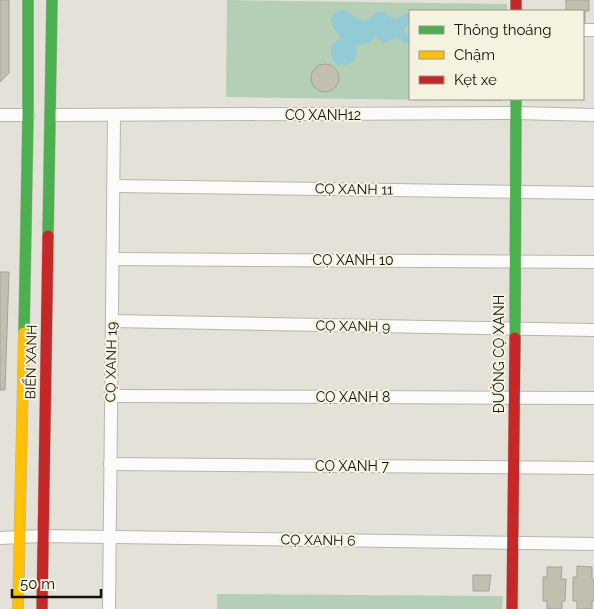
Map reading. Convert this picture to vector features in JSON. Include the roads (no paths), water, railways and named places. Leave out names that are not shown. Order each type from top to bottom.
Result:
[{"type":"street","name":"BIỂN XANH","points":[[18,609],[28,115],[28,0]]},
{"type":"street","name":"BIỂN XANH","points":[[42,609],[52,0]]},
{"type":"street","name":"ĐƯỜNG CỌ XANH","points":[[512,609],[516,100]]},
{"type":"street","name":"CỌ XANH12","points":[[51,115],[516,113],[594,115]]},
{"type":"street","points":[[0,115],[51,115]]},
{"type":"street","name":"CỌ XANH 19","points":[[109,609],[114,116]]},
{"type":"street","name":"CỌ XANH 11","points":[[114,186],[594,193]]},
{"type":"street","name":"CỌ XANH 10","points":[[112,259],[514,260],[594,262]]},
{"type":"street","name":"CỌ XANH 9","points":[[112,321],[594,330]]},
{"type":"street","name":"CỌ XANH 8","points":[[111,396],[594,398]]},
{"type":"street","name":"CỌ XANH 7","points":[[110,464],[594,468]]},
{"type":"street","name":"CỌ XANH 6","points":[[0,538],[42,536],[594,544]]},
{"type":"water","points":[[343,9],[361,20],[368,19],[378,12],[383,12],[394,19],[409,14],[409,25],[404,30],[409,34],[409,44],[397,38],[384,43],[375,37],[369,44],[356,45],[357,57],[353,61],[346,65],[338,65],[331,57],[331,46],[341,37],[333,27],[331,18],[336,12]]}]
